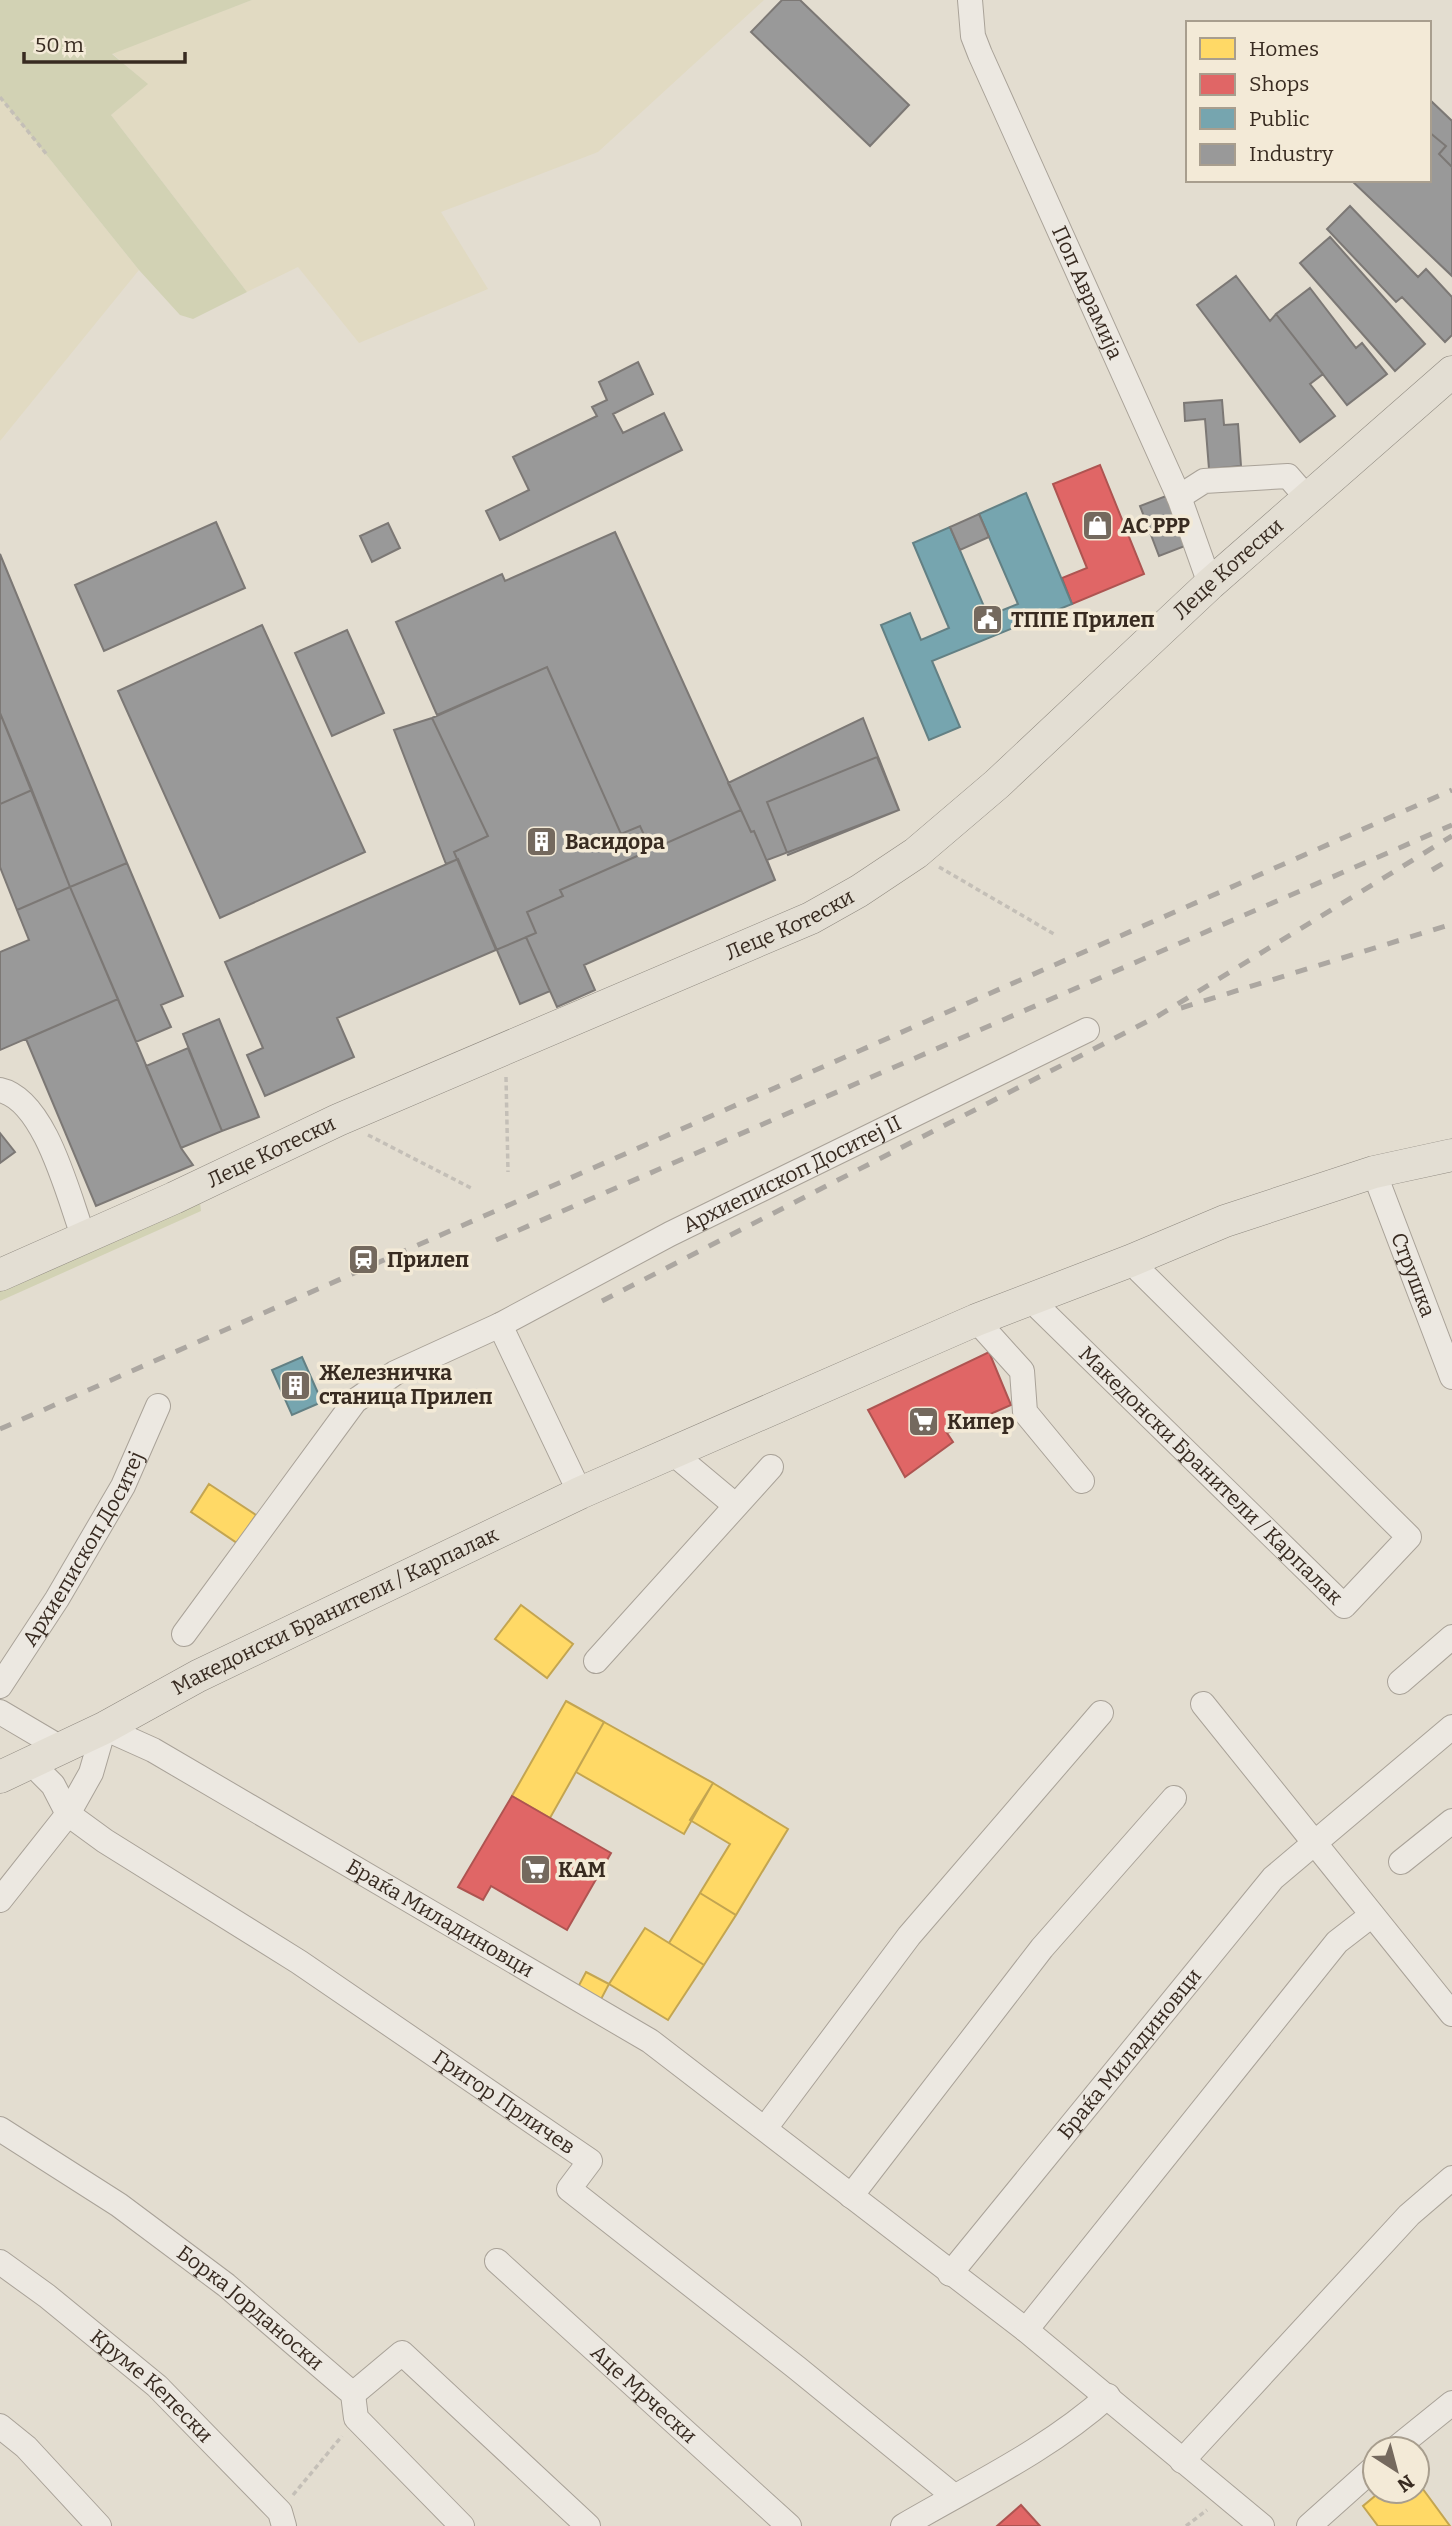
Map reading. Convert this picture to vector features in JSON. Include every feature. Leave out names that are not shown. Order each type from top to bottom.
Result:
[{"type":"main road","name":"Леце Котески","points":[[0,1275],[338,1120],[811,918],[859,891],[916,853],[997,783],[1210,584],[1452,372]]},
{"type":"main road","name":"Македонски Бранители / Карпалак","points":[[0,1777],[104,1728],[198,1676],[580,1493],[1029,1297],[1130,1261],[1225,1221],[1374,1172],[1452,1154]]},
{"type":"street","name":"Поп Аврамија","points":[[970,0],[973,36],[980,54],[1179,497],[1210,584]]},
{"type":"street","points":[[1179,497],[1204,481],[1288,476],[1308,499]]},
{"type":"street","name":"Архиепископ Доситеј II","points":[[184,1634],[355,1401],[394,1373],[500,1325],[670,1234],[1087,1030]]},
{"type":"street","points":[[0,1090],[21,1102],[43,1129],[84,1238]]},
{"type":"street","name":"Струшка","points":[[1374,1172],[1452,1377]]},
{"type":"street","name":"Македонски Бранители / Карпалак","points":[[1029,1297],[1343,1606],[1409,1537],[1130,1261]]},
{"type":"street","points":[[976,1320],[1022,1371],[1025,1412],[1082,1480]]},
{"type":"street","points":[[500,1325],[580,1493]]},
{"type":"street","name":"Архиепископ Доситеј","points":[[0,1686],[57,1599],[123,1486],[158,1406]]},
{"type":"street","points":[[674,1454],[735,1505]]},
{"type":"street","points":[[596,1661],[771,1467]]},
{"type":"street","points":[[1400,1682],[1452,1637]]},
{"type":"street","points":[[1203,1704],[1452,2014]]},
{"type":"street","points":[[0,1712],[61,1748]]},
{"type":"street","points":[[766,2127],[909,1936],[1101,1713]]},
{"type":"street","points":[[1315,1843],[1452,1727]]},
{"type":"street","points":[[0,1900],[68,1814],[91,1773],[104,1728]]},
{"type":"street","name":"Браќа Миладиновци","points":[[104,1728],[153,1750],[650,2041],[766,2127],[850,2196],[1026,2330],[1262,2526]]},
{"type":"street","name":"Григор Прличев","points":[[30,1762],[53,1785],[68,1814],[105,1841],[299,1962],[590,2161],[569,2189],[797,2368],[954,2496]]},
{"type":"street","points":[[850,2196],[1042,1948],[1174,1798]]},
{"type":"street","points":[[1401,1862],[1452,1821]]},
{"type":"street","name":"Браќа Миладиновци","points":[[950,2274],[1273,1878],[1315,1843]]},
{"type":"street","points":[[1026,2330],[1337,1942],[1372,1915]]},
{"type":"street","name":"Борка Јорданоски","points":[[0,2129],[119,2205],[226,2285],[355,2406],[461,2526]]},
{"type":"street","points":[[1182,2461],[1409,2216],[1452,2178]]},
{"type":"street","name":"Аце Мрчески","points":[[496,2261],[789,2526]]},
{"type":"street","name":"Круме Кепески","points":[[0,2262],[47,2296],[157,2386],[282,2519]]},
{"type":"street","points":[[355,2406],[402,2353],[588,2526]]},
{"type":"street","points":[[903,2526],[1038,2448],[1086,2416],[1108,2396]]},
{"type":"street","points":[[1412,2435],[1452,2403]]},
{"type":"street","points":[[0,2426],[26,2447],[99,2526]]},
{"type":"street","points":[[1309,2526],[1361,2480]]},
{"type":"path","points":[[0,97],[48,156]]},
{"type":"path","points":[[916,853],[1054,934]]},
{"type":"path","points":[[505,1047],[508,1172]]},
{"type":"path","points":[[338,1120],[471,1188]]},
{"type":"path","points":[[282,2519],[355,2406]]},
{"type":"shaded area","points":[[252,0],[764,0],[598,152],[441,212],[488,289],[359,343],[298,267],[247,292],[111,115],[147,84],[112,53]]},
{"type":"shaded area","points":[[0,97],[139,270],[0,441]]},
{"type":"green space","points":[[0,0],[252,0],[112,54],[148,84],[111,115],[247,292],[193,319],[180,315],[139,270],[0,97]]},
{"type":"green space","points":[[198,1184],[201,1211],[0,1301],[0,1275]]},
{"type":"building: Homes","points":[[209,1484],[256,1515],[237,1543],[191,1512]]},
{"type":"building: Homes","points":[[521,1605],[573,1644],[547,1678],[495,1639]]},
{"type":"building: Homes","points":[[566,1701],[604,1722],[550,1818],[512,1796]]},
{"type":"building: Homes","points":[[604,1722],[713,1783],[684,1834],[576,1772]]},
{"type":"building: Homes","points":[[713,1783],[788,1829],[736,1915],[700,1893],[730,1844],[690,1820]]},
{"type":"building: Homes","points":[[700,1893],[736,1915],[704,1965],[669,1943]]},
{"type":"building: Homes","points":[[645,1928],[704,1965],[668,2020],[609,1984]]},
{"type":"building: Homes","points":[[586,1972],[609,1984],[599,2003],[576,1991]]},
{"type":"building: Homes","points":[[1431,2500],[1450,2526],[1378,2526],[1363,2506],[1431,2505]]},
{"type":"building: Shops","name":"АС РРР","points":[[1100,465],[1144,574],[1072,604],[1062,578],[1087,568],[1053,484]]},
{"type":"building: Shops","name":"Кипер","points":[[989,1352],[1011,1405],[947,1433],[953,1442],[905,1477],[868,1410]]},
{"type":"building: Shops","name":"КАМ","points":[[512,1796],[611,1853],[567,1930],[491,1886],[483,1900],[458,1887]]},
{"type":"building: Shops","points":[[1021,2505],[1040,2526],[997,2526]]},
{"type":"building: Public","name":"ТППЕ Прилеп","points":[[1026,493],[1072,604],[932,661],[960,727],[929,740],[881,625],[910,613],[921,640],[949,628],[913,543],[950,527],[988,616],[1018,604],[979,514]]},
{"type":"building: Public","name":"Железничка станица Прилеп","points":[[302,1357],[322,1402],[292,1415],[272,1370]]},
{"type":"building: Industry","points":[[782,0],[800,0],[909,105],[870,146],[751,32]]},
{"type":"building: Industry","points":[[1431,101],[1452,121],[1452,276],[1353,182],[1431,182]]},
{"type":"building: Industry","points":[[1431,101],[1452,121],[1452,167],[1439,154],[1446,146],[1431,134]]},
{"type":"building: Industry","points":[[1350,206],[1418,277],[1426,269],[1452,297],[1452,335],[1445,342],[1402,297],[1396,302],[1327,229]]},
{"type":"building: Industry","points":[[1330,237],[1425,344],[1395,371],[1300,263]]},
{"type":"building: Industry","points":[[1236,276],[1270,321],[1276,314],[1323,374],[1310,384],[1335,416],[1300,442],[1197,305]]},
{"type":"building: Industry","points":[[1310,288],[1356,348],[1362,343],[1387,374],[1347,405],[1276,314]]},
{"type":"building: Industry","points":[[638,362],[653,394],[613,414],[623,433],[664,413],[682,450],[500,540],[486,511],[529,490],[513,457],[597,416],[592,407],[607,400],[599,382]]},
{"type":"building: Industry","points":[[1222,400],[1224,425],[1238,424],[1241,466],[1209,469],[1205,419],[1185,421],[1184,403]]},
{"type":"building: Industry","points":[[1166,496],[1185,546],[1159,556],[1140,506]]},
{"type":"building: Industry","points":[[979,514],[989,537],[960,550],[950,527]]},
{"type":"building: Industry","points":[[216,522],[245,588],[104,651],[75,585]]},
{"type":"building: Industry","points":[[388,523],[400,548],[372,562],[360,536]]},
{"type":"building: Industry","points":[[615,532],[741,810],[651,850],[640,826],[621,834],[547,667],[437,715],[396,622],[502,574],[505,581]]},
{"type":"building: Industry","points":[[0,554],[127,863],[70,887],[0,713]]},
{"type":"building: Industry","points":[[262,625],[365,852],[220,918],[118,691]]},
{"type":"building: Industry","points":[[347,630],[384,713],[332,736],[295,653]]},
{"type":"building: Industry","name":"Васидора","points":[[547,667],[621,834],[640,826],[651,850],[741,810],[728,783],[863,718],[899,810],[767,860],[775,880],[584,965],[595,990],[557,1007],[550,991],[520,1004],[458,859],[446,864],[394,730],[432,718]]},
{"type":"building: Industry","points":[[547,667],[621,834],[640,826],[651,850],[560,890],[563,896],[527,912],[536,933],[496,950],[454,852],[488,836],[432,718]]},
{"type":"building: Industry","points":[[0,713],[32,790],[0,804]]},
{"type":"building: Industry","points":[[877,757],[899,810],[788,855],[767,802]]},
{"type":"building: Industry","points":[[32,790],[70,887],[17,910],[0,867],[0,804]]},
{"type":"building: Industry","points":[[741,810],[751,832],[754,831],[775,880],[584,965],[595,990],[557,1007],[526,937],[536,933],[527,912],[563,896],[560,890]]},
{"type":"building: Industry","points":[[458,859],[496,950],[337,1018],[354,1057],[265,1096],[247,1055],[263,1048],[225,962]]},
{"type":"building: Industry","points":[[127,863],[183,996],[161,1005],[171,1027],[136,1042],[70,887]]},
{"type":"building: Industry","points":[[70,887],[118,999],[0,1050],[0,952],[29,940],[17,910]]},
{"type":"building: Industry","points":[[118,999],[181,1148],[193,1165],[96,1206],[26,1039]]},
{"type":"building: Industry","points":[[219,1019],[259,1117],[222,1131],[183,1034]]},
{"type":"building: Industry","points":[[188,1048],[222,1131],[181,1148],[146,1066]]},
{"type":"building: Industry","points":[[0,1133],[15,1152],[0,1163]]},
{"type":"railway","points":[[0,1429],[1452,790]]},
{"type":"railway","points":[[496,1240],[1452,825]]},
{"type":"railway","points":[[602,1301],[1158,1016],[1452,836]]},
{"type":"railway","points":[[1432,870],[1452,858]]},
{"type":"railway","points":[[1181,1008],[1452,924]]},
{"type":"place","name":"АС РРР","points":[[1098,526]]},
{"type":"place","name":"ТППЕ Прилеп","points":[[988,620]]},
{"type":"place","name":"Васидора","points":[[542,842]]},
{"type":"place","name":"Прилеп","points":[[364,1260]]},
{"type":"place","name":"Железничка станица Прилеп","points":[[296,1385]]},
{"type":"place","name":"Кипер","points":[[924,1422]]},
{"type":"place","name":"КАМ","points":[[535,1870]]}]
